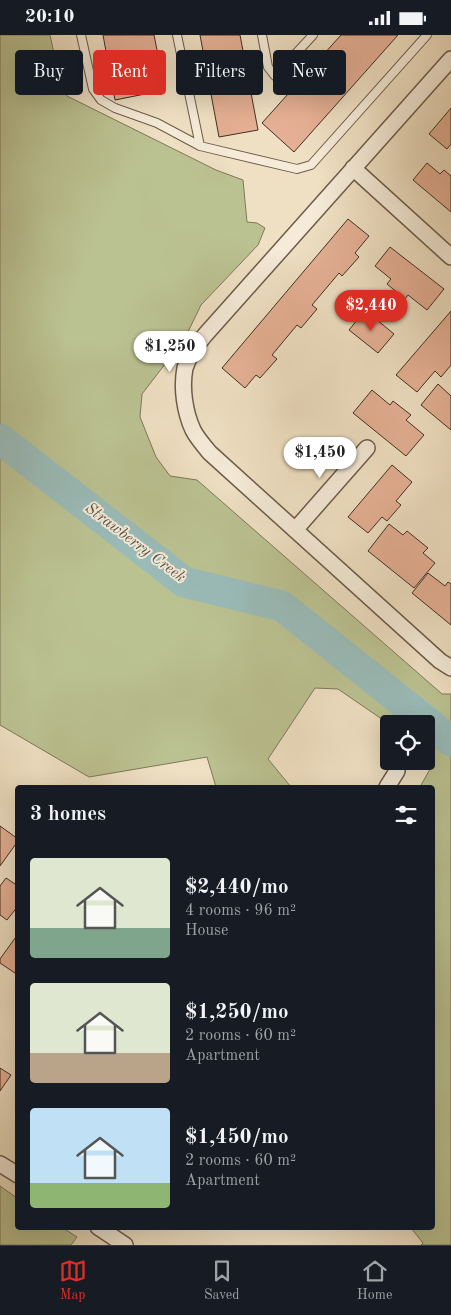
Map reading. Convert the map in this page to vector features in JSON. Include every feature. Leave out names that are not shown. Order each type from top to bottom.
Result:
[{"type":"street","points":[[451,59],[205,335],[194,349],[186,368],[184,387],[187,410],[194,432],[210,453],[440,661],[451,668]]},
{"type":"street","points":[[354,169],[451,257]]},
{"type":"street","points":[[295,530],[367,448]]},
{"type":"street","points":[[388,785],[397,771]]},
{"type":"street","points":[[0,1164],[15,1173]]},
{"type":"street","points":[[105,1233],[125,1245]]},
{"type":"lane","points":[[81,35],[93,89],[101,100],[115,108],[156,123],[200,146],[296,169],[311,165],[426,35]]},
{"type":"lane","points":[[178,35],[200,146]]},
{"type":"lane","points":[[262,35],[268,67],[276,76],[313,35]]},
{"type":"green space","points":[[0,35],[50,35],[53,50],[15,50],[15,95],[66,95],[216,170],[243,180],[247,222],[257,223],[265,228],[258,245],[201,305],[185,338],[142,394],[140,417],[156,457],[170,476],[197,480],[442,694],[451,694],[451,1245],[421,1245],[423,1243],[413,1230],[435,1230],[435,785],[421,785],[430,770],[435,770],[435,715],[380,715],[380,718],[338,689],[315,688],[268,759],[289,785],[215,785],[207,757],[89,777],[0,725]]},
{"type":"green space","points":[[0,1186],[15,1197],[15,1230],[66,1230],[77,1237],[71,1245],[0,1245]]},
{"type":"building","points":[[103,35],[154,35],[157,50],[106,50]]},
{"type":"building","points":[[200,35],[240,35],[243,50],[203,50]]},
{"type":"building","points":[[341,35],[398,35],[346,94],[346,50],[328,50]]},
{"type":"building","points":[[114,95],[140,95],[115,100]]},
{"type":"building","points":[[211,95],[251,95],[258,130],[219,137]]},
{"type":"building","points":[[287,95],[345,95],[294,152],[262,123]]},
{"type":"building","points":[[451,108],[451,144],[447,149],[429,134]]},
{"type":"building","points":[[427,163],[440,174],[444,170],[451,176],[451,212],[413,180]]},
{"type":"building","points":[[348,219],[369,236],[355,253],[359,257],[342,276],[339,273],[312,305],[317,309],[301,328],[297,325],[272,355],[277,359],[260,378],[256,375],[245,388],[222,368]]},
{"type":"building","points":[[390,247],[444,289],[427,310],[408,295],[405,299],[387,284],[391,279],[375,266]]},
{"type":"building","points":[[365,310],[394,334],[378,353],[349,330]]},
{"type":"building","points":[[451,311],[451,365],[441,377],[435,371],[417,392],[396,375]]},
{"type":"building","points":[[438,384],[451,396],[451,430],[421,405]]},
{"type":"building","points":[[372,390],[390,405],[393,401],[411,415],[406,420],[424,435],[406,456],[353,413]]},
{"type":"building","points":[[392,465],[412,482],[396,501],[401,505],[387,521],[382,517],[368,533],[348,517]]},
{"type":"building","points":[[389,524],[403,535],[407,531],[428,548],[423,553],[435,563],[414,588],[368,551]]},
{"type":"building","points":[[428,573],[445,586],[448,582],[451,584],[451,625],[412,593]]},
{"type":"building","points":[[0,826],[15,837],[15,845],[0,866]]},
{"type":"building","points":[[6,878],[15,884],[15,910],[7,920],[0,915],[0,886]]},
{"type":"building","points":[[15,938],[15,973],[0,963],[0,959]]},
{"type":"building","points":[[0,1068],[11,1075],[0,1091]]},
{"type":"waterway","name":"Strawberry Creek","points":[[0,439],[184,582],[282,606],[451,741]]}]
